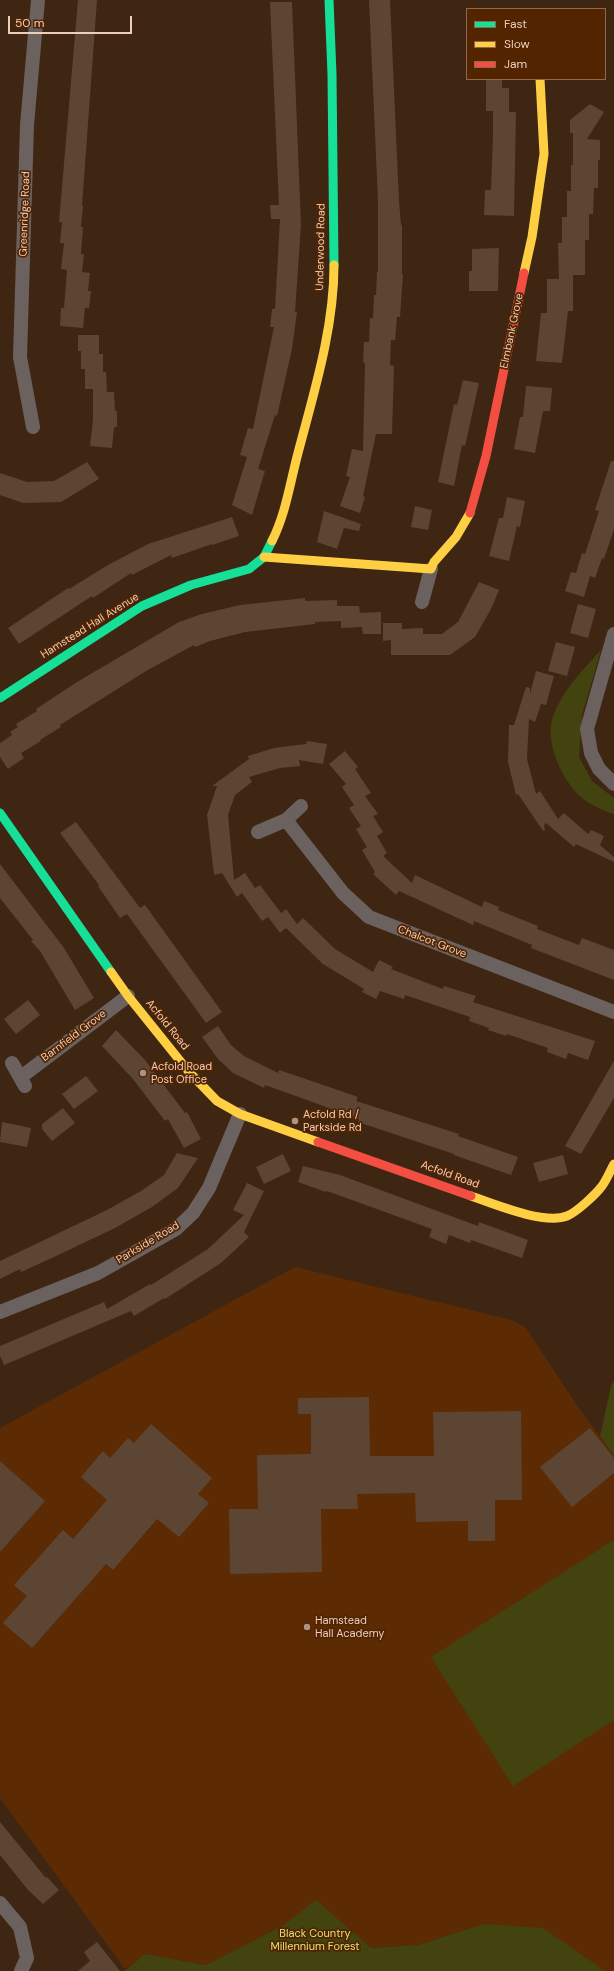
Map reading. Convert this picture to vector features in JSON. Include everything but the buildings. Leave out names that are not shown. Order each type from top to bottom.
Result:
[{"type":"street","name":"Greenridge Road","points":[[33,427],[20,357],[28,125],[38,0]]},
{"type":"street","name":"Underwood Road","points":[[264,557],[275,535],[288,497],[325,348],[334,283],[332,74],[329,0]]},
{"type":"street","name":"Elmbank Grove","points":[[422,602],[434,562],[456,537],[472,509],[486,456],[532,237],[544,154],[540,80]]},
{"type":"street","points":[[264,557],[432,569]]},
{"type":"street","name":"Hamstead Hall Avenue","points":[[0,698],[142,606],[190,585],[249,569],[264,557]]},
{"type":"street","points":[[614,634],[587,729],[591,753],[599,769],[614,784]]},
{"type":"street","points":[[258,832],[286,820],[301,806]]},
{"type":"street","name":"Acfold Road","points":[[0,813],[128,996],[189,1072],[217,1101],[240,1114],[516,1212],[549,1218],[567,1216],[585,1203],[602,1186],[614,1164]]},
{"type":"street","name":"Chalcot Grove","points":[[286,820],[343,893],[369,916],[614,1012]]},
{"type":"street","name":"Barnfield Grove","points":[[12,1063],[23,1081],[128,996]]},
{"type":"street","name":"Parkside Road","points":[[0,1312],[98,1273],[176,1229],[193,1213],[209,1188],[240,1114]]},
{"type":"street","points":[[0,1903],[20,1927],[27,1958],[21,1971]]},
{"type":"shaded area","name":"Hamstead Hall Academy","points":[[295,1267],[512,1320],[526,1328],[576,1404],[614,1456],[614,1971],[604,1971],[483,1924],[418,1945],[371,1948],[316,1901],[284,1925],[206,1965],[145,1954],[125,1969],[0,1798],[0,1428]]},
{"type":"green space","points":[[601,650],[582,715],[579,757],[592,781],[614,798],[614,814],[600,809],[578,795],[558,765],[551,741],[552,720],[560,701],[572,683]]},
{"type":"green space","points":[[614,1381],[614,1456],[600,1436],[611,1386]]},
{"type":"green space","points":[[614,1540],[614,1720],[513,1786],[431,1657]]},
{"type":"green space","name":"Black Country Millennium Forest","points":[[316,1900],[371,1948],[418,1945],[483,1924],[543,1928],[605,1971],[124,1971],[145,1954],[206,1965],[284,1925]]},
{"type":"traffic: fast","points":[[329,0],[332,74],[334,265]]},
{"type":"traffic: fast","points":[[0,698],[142,606],[191,585],[249,569],[264,557],[272,541]]},
{"type":"traffic: fast","points":[[0,813],[111,972]]},
{"type":"traffic: slow","points":[[524,273],[532,237],[544,154],[540,80]]},
{"type":"traffic: slow","points":[[272,541],[281,520],[322,360],[331,313],[334,265]]},
{"type":"traffic: slow","points":[[264,557],[431,569],[434,562],[456,537],[470,513]]},
{"type":"traffic: slow","points":[[111,972],[128,996],[189,1072],[217,1101],[240,1114],[318,1142]]},
{"type":"traffic: slow","points":[[471,1196],[533,1216],[546,1218],[567,1216],[581,1207],[602,1186],[614,1164]]},
{"type":"traffic: jam","points":[[470,513],[486,456],[524,273]]},
{"type":"traffic: jam","points":[[318,1142],[471,1196]]},
{"type":"place","name":"Acfold Road Post Office","points":[[143,1073]]},
{"type":"place","name":"Acfold Rd / Parkside Rd","points":[[295,1121]]},
{"type":"place","name":"Hamstead Hall Academy","points":[[307,1627]]}]
